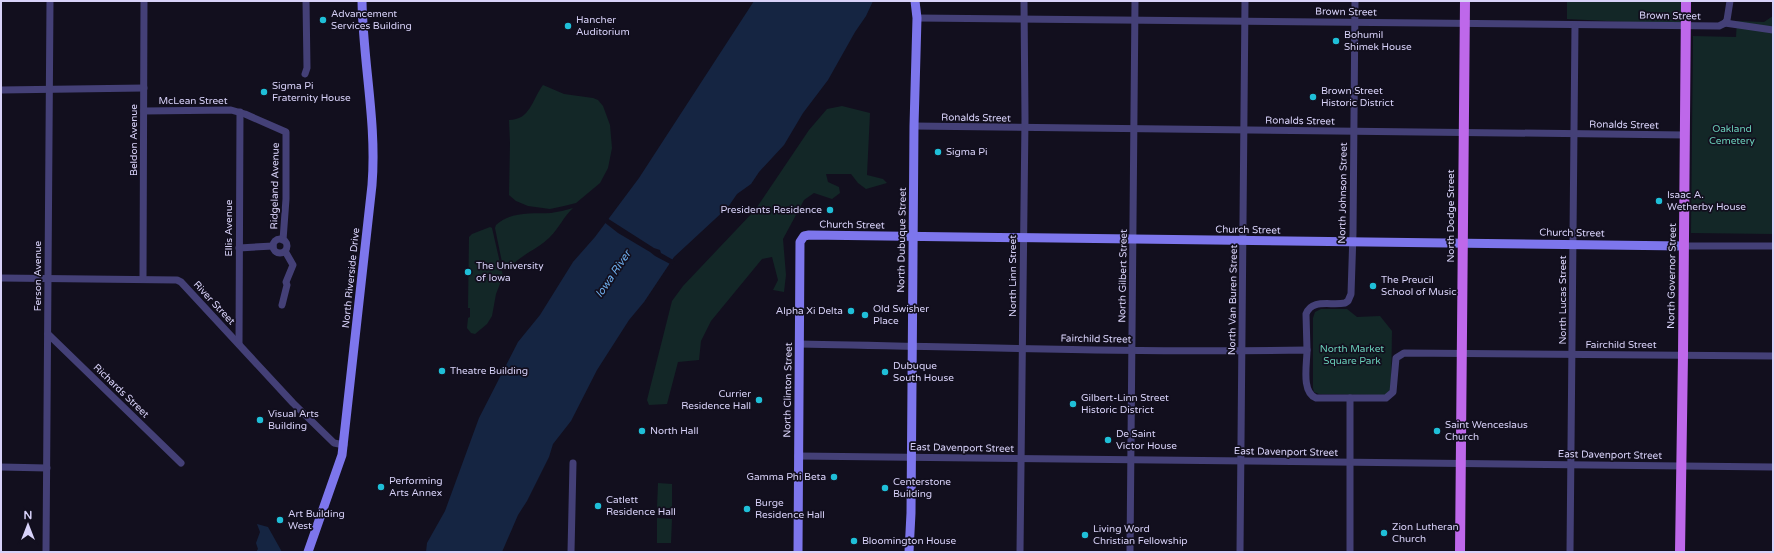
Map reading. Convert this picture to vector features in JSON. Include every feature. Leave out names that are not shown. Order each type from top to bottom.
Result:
[{"type":"main road","name":"North Dodge Street","points":[[1460,552],[1465,1]]},
{"type":"main road","name":"North Governor Street","points":[[1680,552],[1686,1]]},
{"type":"street","name":"Ferson Avenue","points":[[46,552],[50,1]]},
{"type":"street","name":"Beldon Avenue","points":[[143,279],[144,1]]},
{"type":"street","points":[[305,74],[307,68],[306,1]]},
{"type":"street","name":"North Riverside Drive","points":[[308,552],[336,477],[344,445],[373,170],[372,117],[363,43],[362,1]]},
{"type":"street","name":"North Dubuque Street","points":[[909,552],[914,126],[917,18],[915,1]]},
{"type":"street","name":"North Linn Street","points":[[1020,552],[1024,1]]},
{"type":"street","name":"North Gilbert Street","points":[[1130,552],[1135,1]]},
{"type":"street","name":"North Van Buren Street","points":[[1240,552],[1245,1]]},
{"type":"street","name":"North Johnson Street","points":[[1306,350],[1306,314],[1310,307],[1316,304],[1345,303],[1350,298],[1353,242],[1355,1]]},
{"type":"street","points":[[1725,23],[1727,20],[1730,1]]},
{"type":"street","name":"Brown Street","points":[[917,18],[1719,26],[1725,23],[1773,30]]},
{"type":"street","name":"North Lucas Street","points":[[1570,552],[1575,25]]},
{"type":"street","points":[[1,90],[144,88]]},
{"type":"street","name":"McLean Street","points":[[144,111],[231,110],[240,112],[286,132]]},
{"type":"street","name":"Ellis Avenue","points":[[239,344],[240,112]]},
{"type":"street","name":"Ronalds Street","points":[[914,126],[1024,129],[1354,131],[1685,136]]},
{"type":"street","name":"Ridgeland Avenue","points":[[282,305],[287,285],[286,282],[293,265],[285,251],[287,246],[283,240],[286,200],[286,132]]},
{"type":"street","name":"Church Street","points":[[811,235],[1684,246]]},
{"type":"street","name":"North Clinton Street","points":[[798,552],[800,242],[804,236],[811,235]]},
{"type":"street","name":"Ridgeland Avenue","points":[[273,246],[276,240],[283,240]]},
{"type":"street","points":[[239,248],[273,246],[277,253],[282,253],[285,251]]},
{"type":"street","points":[[1684,246],[1773,246]]},
{"type":"street","name":"River Street","points":[[1,278],[173,279],[181,282],[334,443],[344,445]]},
{"type":"street","name":"Richards Street","points":[[48,334],[181,463]]},
{"type":"street","name":"Fairchild Street","points":[[799,344],[1132,350],[1306,350]]},
{"type":"street","points":[[1306,350],[1306,386],[1310,394],[1316,398],[1350,398],[1350,552]]},
{"type":"street","name":"Fairchild Street","points":[[1350,398],[1381,399],[1391,396],[1394,388],[1395,362],[1398,356],[1404,353],[1773,356]]},
{"type":"street","name":"East Davenport Street","points":[[798,456],[1773,467]]},
{"type":"street","points":[[572,552],[573,463]]},
{"type":"street","points":[[1,467],[47,468]]},
{"type":"green space","points":[[1567,1],[1684,1],[1685,25],[1567,19]]},
{"type":"green space","name":"Oakland Cemetery","points":[[1773,16],[1773,234],[1691,233],[1693,36],[1736,37],[1737,21],[1764,22]]},
{"type":"green space","points":[[543,85],[564,94],[598,100],[603,106],[610,125],[612,148],[608,168],[600,183],[576,203],[550,209],[528,206],[516,201],[509,195],[509,120],[522,117],[526,113]]},
{"type":"green space","points":[[842,106],[870,113],[867,175],[883,179],[887,183],[866,189],[858,183],[851,174],[826,174],[828,182],[839,187],[840,193],[832,199],[814,193],[804,200],[783,239],[786,275],[784,292],[773,290],[778,280],[772,257],[762,259],[711,321],[701,341],[699,360],[678,362],[667,404],[649,405],[647,400],[672,301],[683,286],[755,210],[809,130],[827,109]]},
{"type":"green space","points":[[573,208],[545,242],[517,260],[508,270],[503,267],[495,228],[496,225],[515,215],[551,213]]},
{"type":"green space","points":[[490,227],[492,228],[503,276],[496,294],[492,316],[487,324],[475,334],[471,333],[467,328],[468,318],[470,317],[470,308],[468,308],[469,237],[472,234]]},
{"type":"green space","name":"North Market Square Park","points":[[1321,309],[1347,309],[1357,317],[1380,316],[1392,331],[1391,389],[1385,395],[1319,394],[1314,392],[1313,318],[1315,312]]},
{"type":"green space","points":[[658,483],[672,484],[672,508],[657,508]]},
{"type":"green space","points":[[657,518],[672,519],[671,543],[657,543]]},
{"type":"water","name":"Iowa River","points":[[754,1],[873,1],[866,16],[855,32],[828,80],[803,113],[784,145],[759,172],[751,184],[737,194],[728,207],[674,257],[644,302],[629,320],[597,370],[571,421],[553,444],[549,457],[527,501],[518,515],[502,552],[426,552],[427,543],[445,511],[479,418],[518,342],[540,315],[573,262],[595,237],[639,178]]},
{"type":"water","points":[[257,524],[268,527],[282,552],[256,552],[258,549],[256,543],[260,532]]},
{"type":"pier","points":[[607,218],[654,248],[660,250],[661,253],[675,261],[672,265],[618,233],[604,222]]},
{"type":"place","name":"Advancement Services Building","points":[[323,20]]},
{"type":"place","name":"Hancher Auditorium","points":[[568,26]]},
{"type":"place","name":"Bohumil Shimek House","points":[[1336,41]]},
{"type":"place","name":"Sigma Pi Fraternity House","points":[[264,92]]},
{"type":"place","name":"Brown Street Historic District","points":[[1313,97]]},
{"type":"place","name":"Sigma Pi","points":[[938,152]]},
{"type":"place","name":"Isaac A. Wetherby House","points":[[1659,201]]},
{"type":"place","name":"Presidents Residence","points":[[830,210]]},
{"type":"place","name":"The University of Iowa","points":[[468,272]]},
{"type":"place","name":"The Preucil School of Music","points":[[1373,286]]},
{"type":"place","name":"Alpha Xi Delta","points":[[851,311]]},
{"type":"place","name":"Old Swisher Place","points":[[865,315]]},
{"type":"place","name":"Theatre Building","points":[[442,371]]},
{"type":"place","name":"Dubuque South House","points":[[885,372]]},
{"type":"place","name":"Currier Residence Hall","points":[[759,400]]},
{"type":"place","name":"Gilbert-Linn Street Historic District","points":[[1073,404]]},
{"type":"place","name":"Visual Arts Building","points":[[260,420]]},
{"type":"place","name":"North Hall","points":[[642,431]]},
{"type":"place","name":"Saint Wenceslaus Church","points":[[1437,431]]},
{"type":"place","name":"De Saint Victor House","points":[[1108,440]]},
{"type":"place","name":"Gamma Phi Beta","points":[[834,477]]},
{"type":"place","name":"Performing Arts Annex","points":[[381,487]]},
{"type":"place","name":"Centerstone Building","points":[[885,488]]},
{"type":"place","name":"Catlett Residence Hall","points":[[598,506]]},
{"type":"place","name":"Burge Residence Hall","points":[[747,509]]},
{"type":"place","name":"Art Building West","points":[[280,520]]},
{"type":"place","name":"Zion Lutheran Church","points":[[1384,533]]},
{"type":"place","name":"Living Word Christian Fellowship","points":[[1085,535]]},
{"type":"place","name":"Bloomington House","points":[[854,541]]}]
